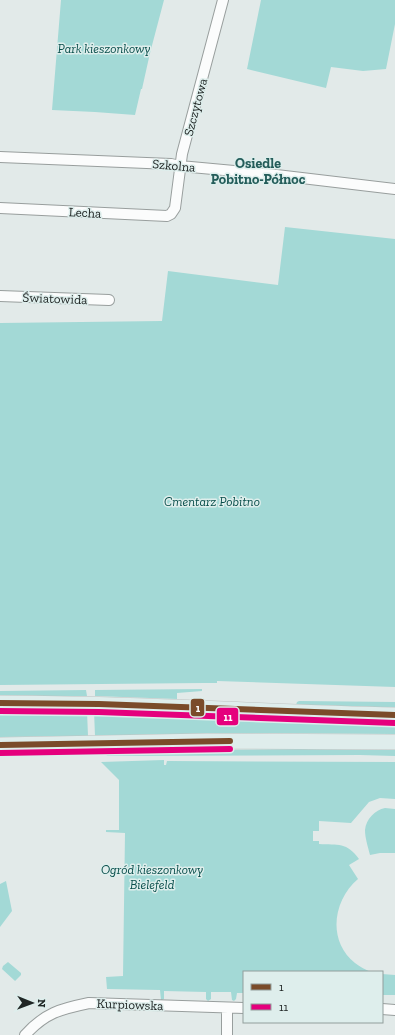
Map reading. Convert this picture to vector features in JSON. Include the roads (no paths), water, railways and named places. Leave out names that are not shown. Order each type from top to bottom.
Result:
[{"type":"main road","points":[[0,703],[90,704],[395,716]]},
{"type":"main road","points":[[0,745],[207,741],[395,742]]},
{"type":"street","name":"Szczytowa","points":[[170,214],[175,208],[180,166],[223,0]]},
{"type":"street","name":"Szkolna","points":[[0,157],[171,164],[395,189]]},
{"type":"street","name":"Lecha","points":[[0,208],[136,215],[167,216],[170,214]]},
{"type":"street","name":"Światowida","points":[[0,296],[109,300]]},
{"type":"street","name":"Kurpiowska","points":[[25,1035],[41,1020],[52,1013],[89,1003],[243,1008]]},
{"type":"street","points":[[226,1008],[227,1035]]},
{"type":"street","points":[[383,1009],[395,1010]]},
{"type":"district","name":"Osiedle Pobitno-Północ","points":[[258,172]]},
{"type":"park label","name":"Park kieszonkowy","points":[[104,48]]},
{"type":"park label","name":"Cmentarz Pobitno","points":[[212,501]]},
{"type":"park label","name":"Ogród kieszonkowy Bielefeld","points":[[152,876]]}]
